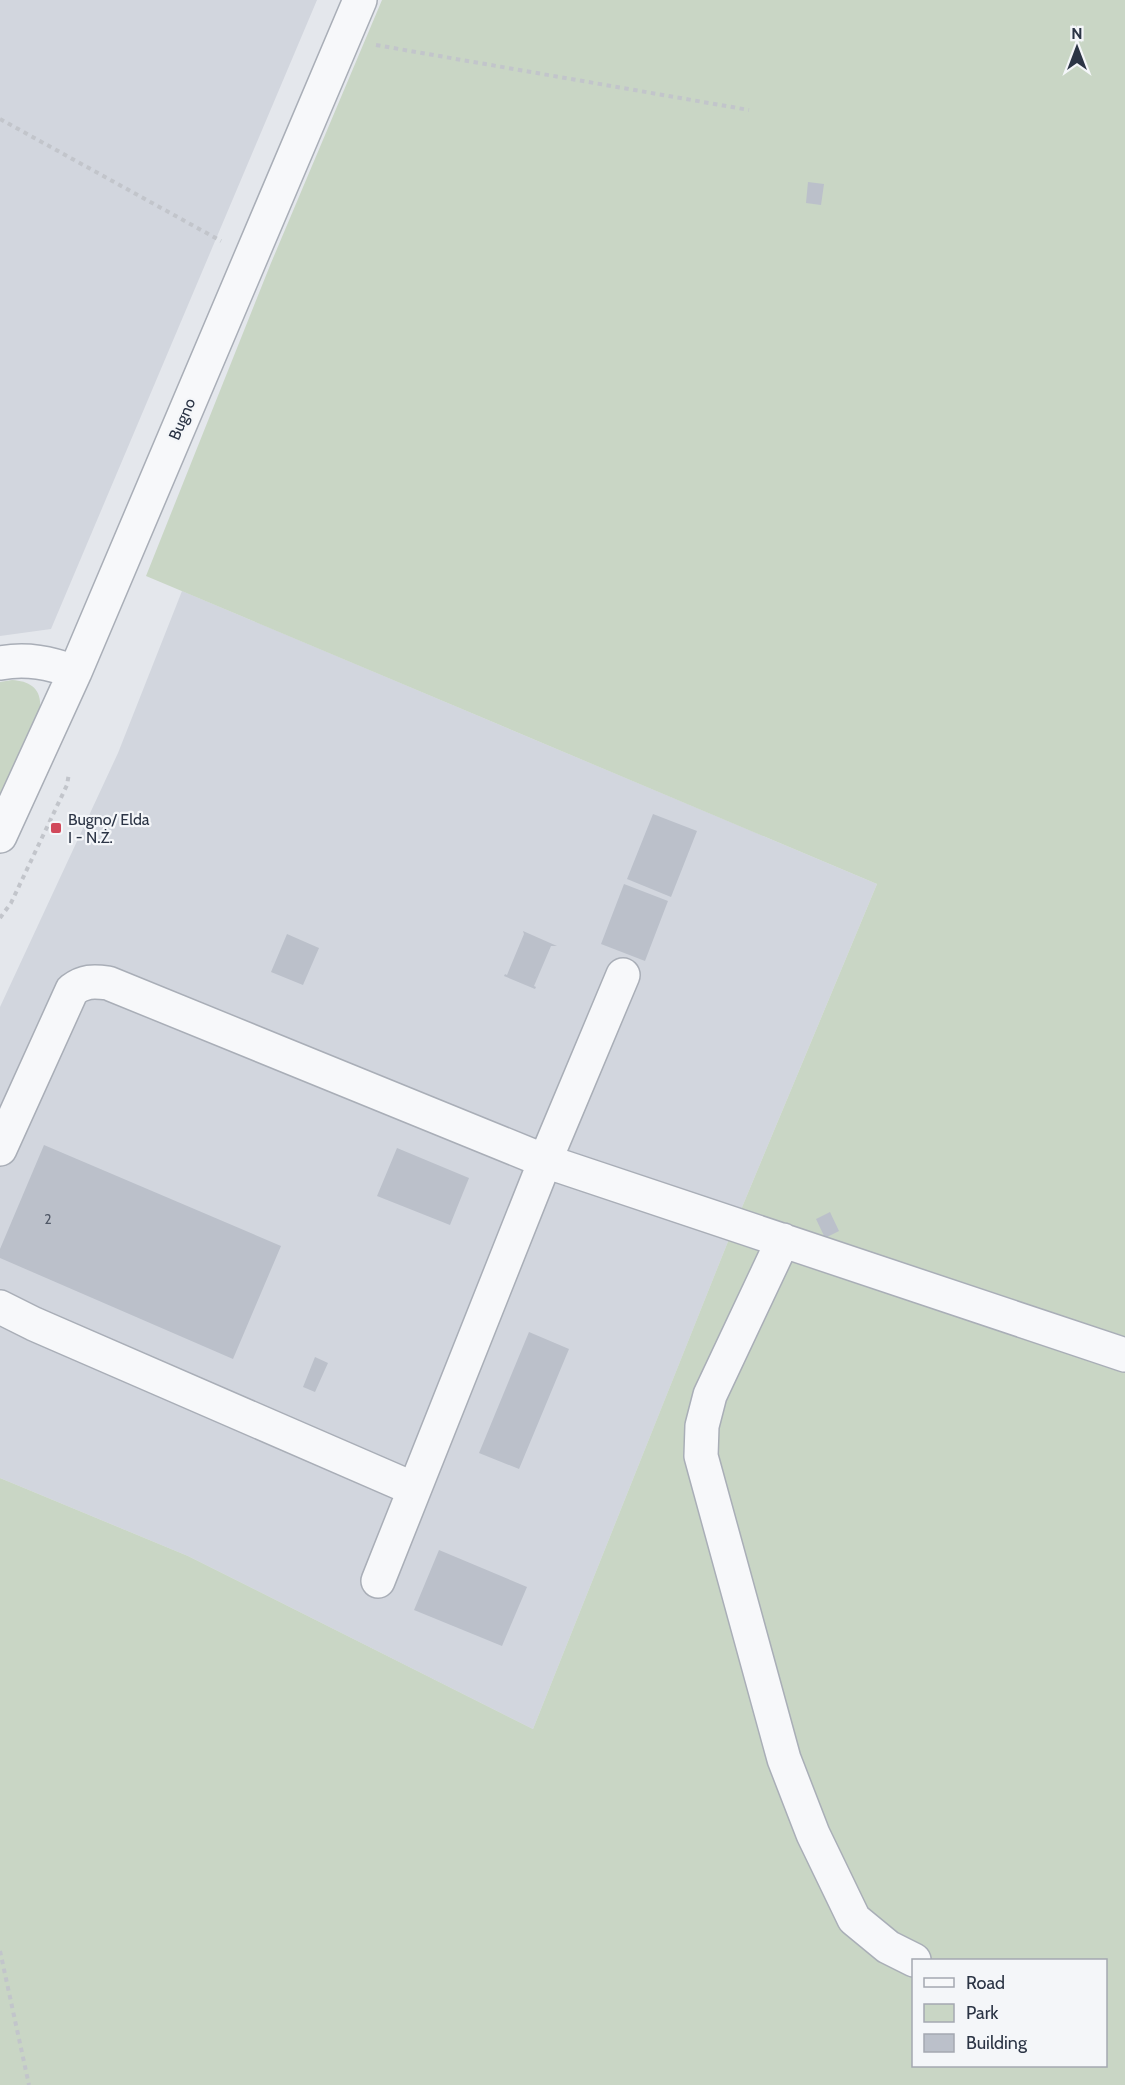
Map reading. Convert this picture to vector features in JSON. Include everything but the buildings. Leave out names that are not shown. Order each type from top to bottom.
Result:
[{"type":"street","name":"Bugno","points":[[0,836],[75,672],[360,0]]},
{"type":"street","points":[[0,663],[30,660],[51,663],[75,672]]},
{"type":"street","points":[[378,1581],[545,1161],[623,975]]},
{"type":"street","points":[[0,1149],[72,990],[82,983],[93,981],[108,983],[545,1161],[1125,1355]]},
{"type":"street","points":[[783,1240],[710,1395],[702,1426],[701,1456],[784,1759],[813,1834],[854,1919],[888,1947],[912,1959]]},
{"type":"street","points":[[0,1307],[34,1324],[414,1489]]},
{"type":"path","points":[[343,39],[750,110]]},
{"type":"path","points":[[0,119],[224,242],[252,255]]},
{"type":"path","points":[[0,1951],[29,2085]]},
{"type":"shaded area","points":[[0,0],[317,0],[51,629],[0,636]]},
{"type":"shaded area","points":[[182,591],[877,884],[735,1224],[533,1729],[188,1556],[0,1478],[0,1007],[118,753]]},
{"type":"green space","points":[[382,0],[1125,0],[1125,2085],[0,2085],[0,1478],[188,1556],[533,1729],[735,1224],[877,884],[146,576],[271,263]]},
{"type":"green space","points":[[12,680],[34,687],[39,696],[40,708],[0,800],[0,682]]},
{"type":"place","name":"Bugno/ Elda I - N.Ż.","points":[[56,828]]}]
